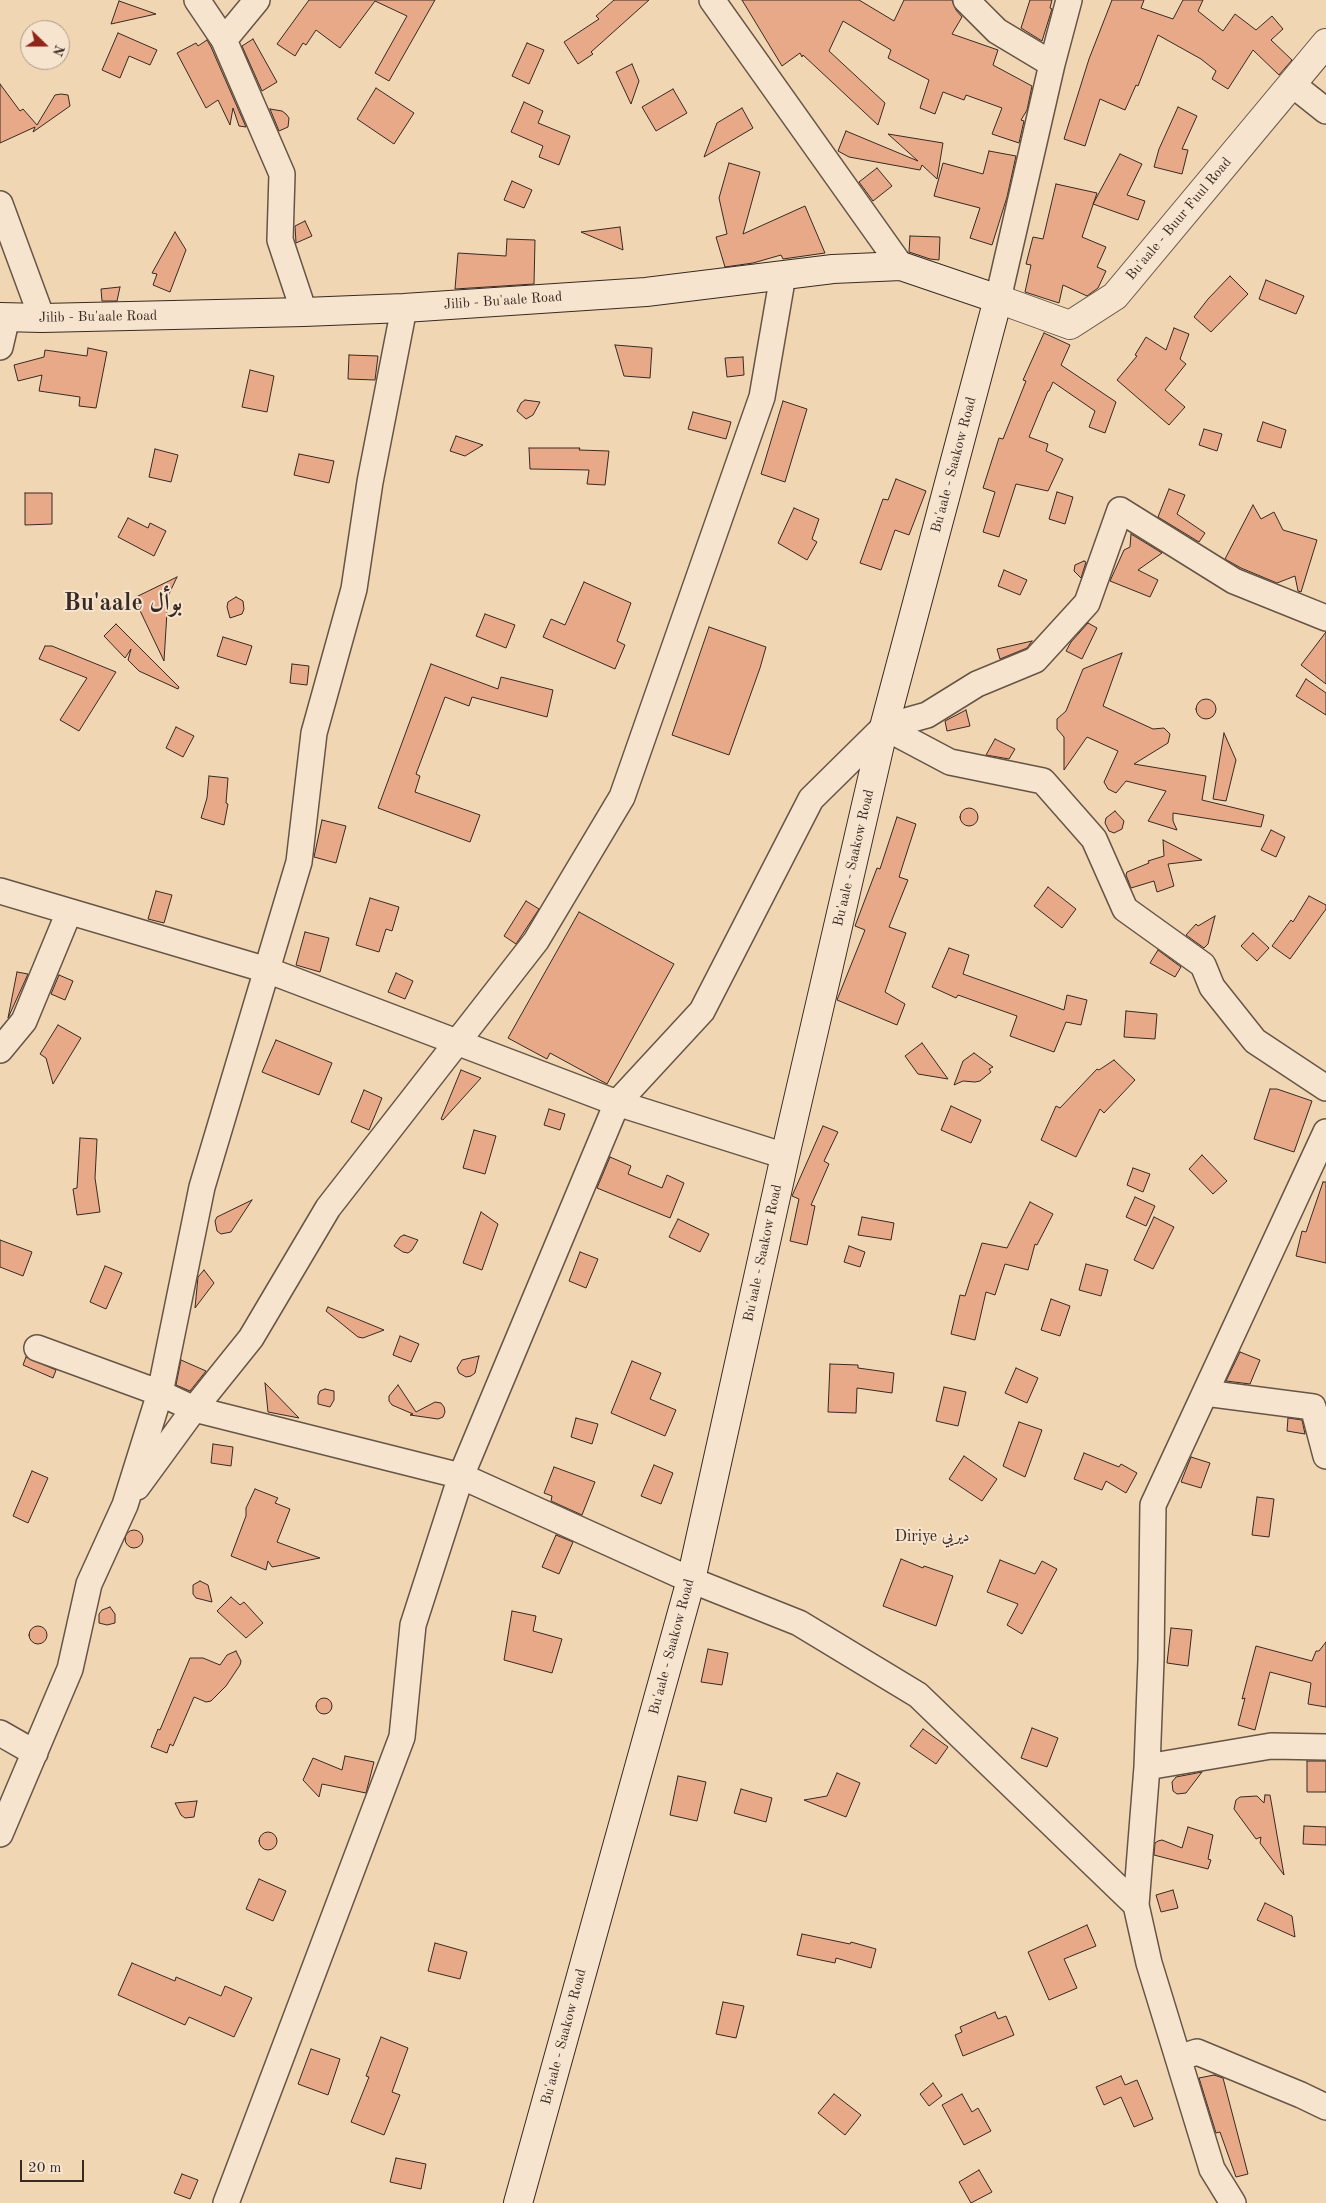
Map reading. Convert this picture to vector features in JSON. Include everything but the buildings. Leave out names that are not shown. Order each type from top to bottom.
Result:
[{"type":"main road","name":"Bu'aale - Buur Fuul Road","points":[[998,299],[1070,325],[1115,296],[1326,43]]},
{"type":"main road","name":"Jilib - Bu'aale Road","points":[[3,317],[42,318],[404,308],[646,292],[833,268],[901,266],[998,299]]},
{"type":"main road","name":"Bu'aale - Saakow Road","points":[[518,2203],[691,1580],[785,1156],[884,727],[998,299]]},
{"type":"street","points":[[197,0],[224,40],[282,174],[280,240],[304,312]]},
{"type":"street","points":[[224,40],[257,0]]},
{"type":"street","points":[[712,0],[901,266]]},
{"type":"street","points":[[966,0],[997,31],[1052,64]]},
{"type":"street","points":[[998,299],[1052,64],[1069,0]]},
{"type":"street","points":[[1292,84],[1326,112]]},
{"type":"street","points":[[0,204],[42,318]]},
{"type":"street","points":[[125,1505],[194,1409],[252,1338],[328,1208],[536,941],[622,797],[762,397],[783,275]]},
{"type":"street","points":[[0,1834],[70,1669],[89,1584],[125,1505],[160,1393],[202,1187],[299,862],[314,732],[354,589],[370,482],[404,308]]},
{"type":"street","points":[[0,347],[3,317]]},
{"type":"street","points":[[226,2203],[402,1738],[412,1625],[461,1476],[617,1103],[702,1010],[811,799],[884,727],[927,715],[977,684],[1035,660],[1086,603],[1120,510],[1234,581],[1326,618]]},
{"type":"street","points":[[884,727],[950,762],[1043,781],[1094,839],[1125,909],[1203,964],[1212,987],[1255,1041],[1326,1088]]},
{"type":"street","points":[[0,892],[267,970],[617,1103],[785,1156]]},
{"type":"street","points":[[0,1050],[24,1021],[69,912]]},
{"type":"street","points":[[1232,2203],[1212,2169],[1149,1964],[1136,1905],[1147,1767],[1151,1660],[1153,1505],[1326,1132]]},
{"type":"street","points":[[37,1348],[160,1393],[194,1409],[461,1476],[691,1580],[799,1623],[918,1695],[1136,1905]]},
{"type":"street","points":[[1205,1393],[1313,1407],[1326,1456]]},
{"type":"street","points":[[0,1734],[35,1753]]},
{"type":"street","points":[[1147,1767],[1271,1746],[1326,1747]]},
{"type":"street","points":[[1178,2058],[1196,2052],[1326,2107]]},
{"type":"district","name":"Bu'aale بوأل","points":[[123,604]]},
{"type":"district","name":"Diriye ديريي","points":[[932,1537]]}]
